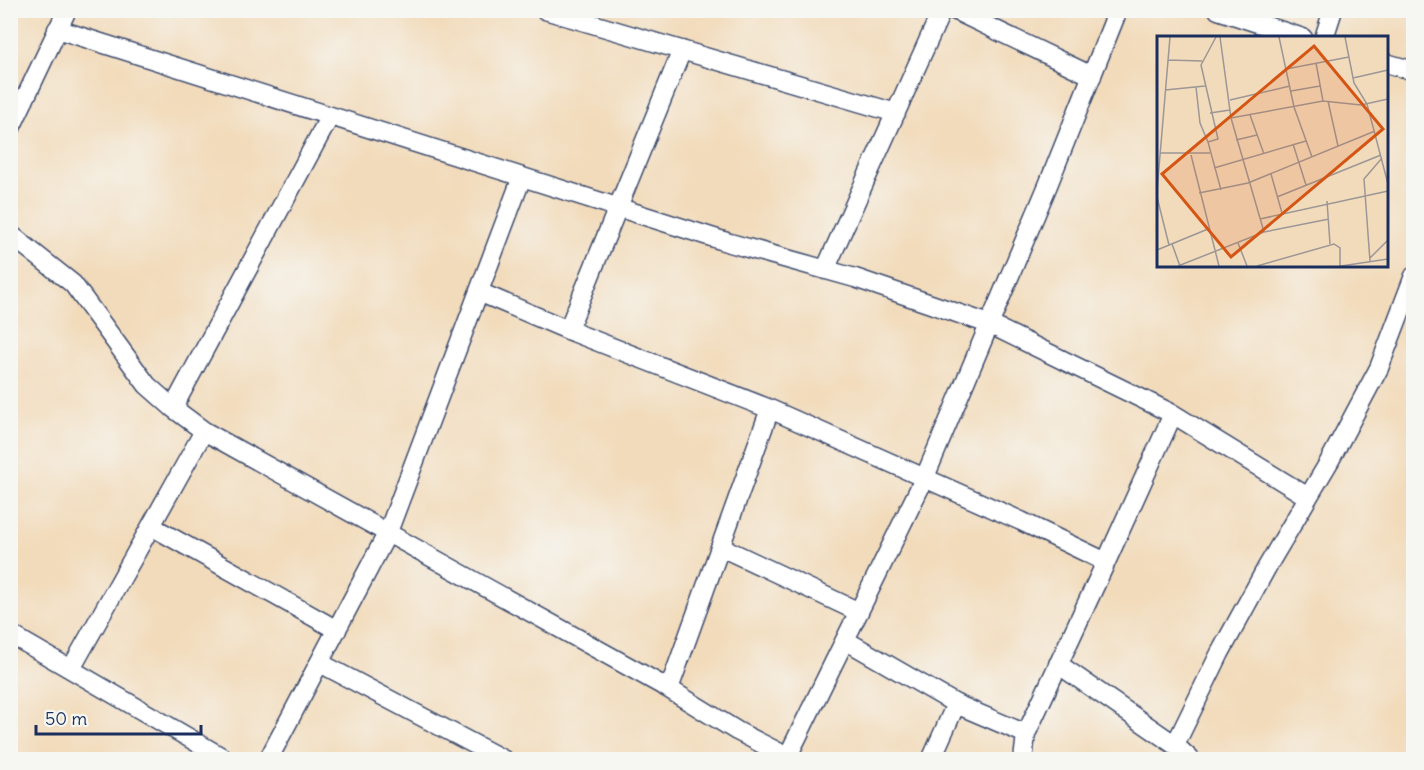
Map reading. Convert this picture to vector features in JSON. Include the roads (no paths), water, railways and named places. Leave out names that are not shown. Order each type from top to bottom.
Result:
[{"type":"street","points":[[10,130],[67,10]]},
{"type":"street","points":[[545,10],[896,112]]},
{"type":"street","points":[[825,270],[942,10]]},
{"type":"street","points":[[954,10],[1092,76]]},
{"type":"street","points":[[10,234],[73,284],[147,385],[172,408],[204,431],[669,689],[737,731],[787,758],[925,477],[1048,185],[1118,10]]},
{"type":"street","points":[[1218,10],[1297,36]]},
{"type":"street","points":[[1325,36],[1333,10]]},
{"type":"street","points":[[57,29],[730,243],[855,278],[989,324],[1173,414],[1308,497]]},
{"type":"street","points":[[568,330],[682,50]]},
{"type":"street","points":[[1388,64],[1413,71]]},
{"type":"street","points":[[172,408],[330,116]]},
{"type":"street","points":[[268,759],[388,532],[522,177]]},
{"type":"street","points":[[1175,745],[1226,644],[1329,462],[1379,368],[1413,276]]},
{"type":"street","points":[[479,292],[568,330],[771,409],[925,477],[1106,562]]},
{"type":"street","points":[[669,689],[771,409]]},
{"type":"street","points":[[1023,759],[1026,734],[1173,414]]},
{"type":"street","points":[[71,669],[204,431]]},
{"type":"street","points":[[151,526],[337,630]]},
{"type":"street","points":[[721,547],[859,612]]},
{"type":"street","points":[[10,634],[227,759]]},
{"type":"street","points":[[845,640],[956,704],[1026,734]]},
{"type":"street","points":[[320,663],[504,759]]},
{"type":"street","points":[[1058,664],[1175,745],[1191,759]]},
{"type":"street","points":[[931,759],[956,704]]}]
